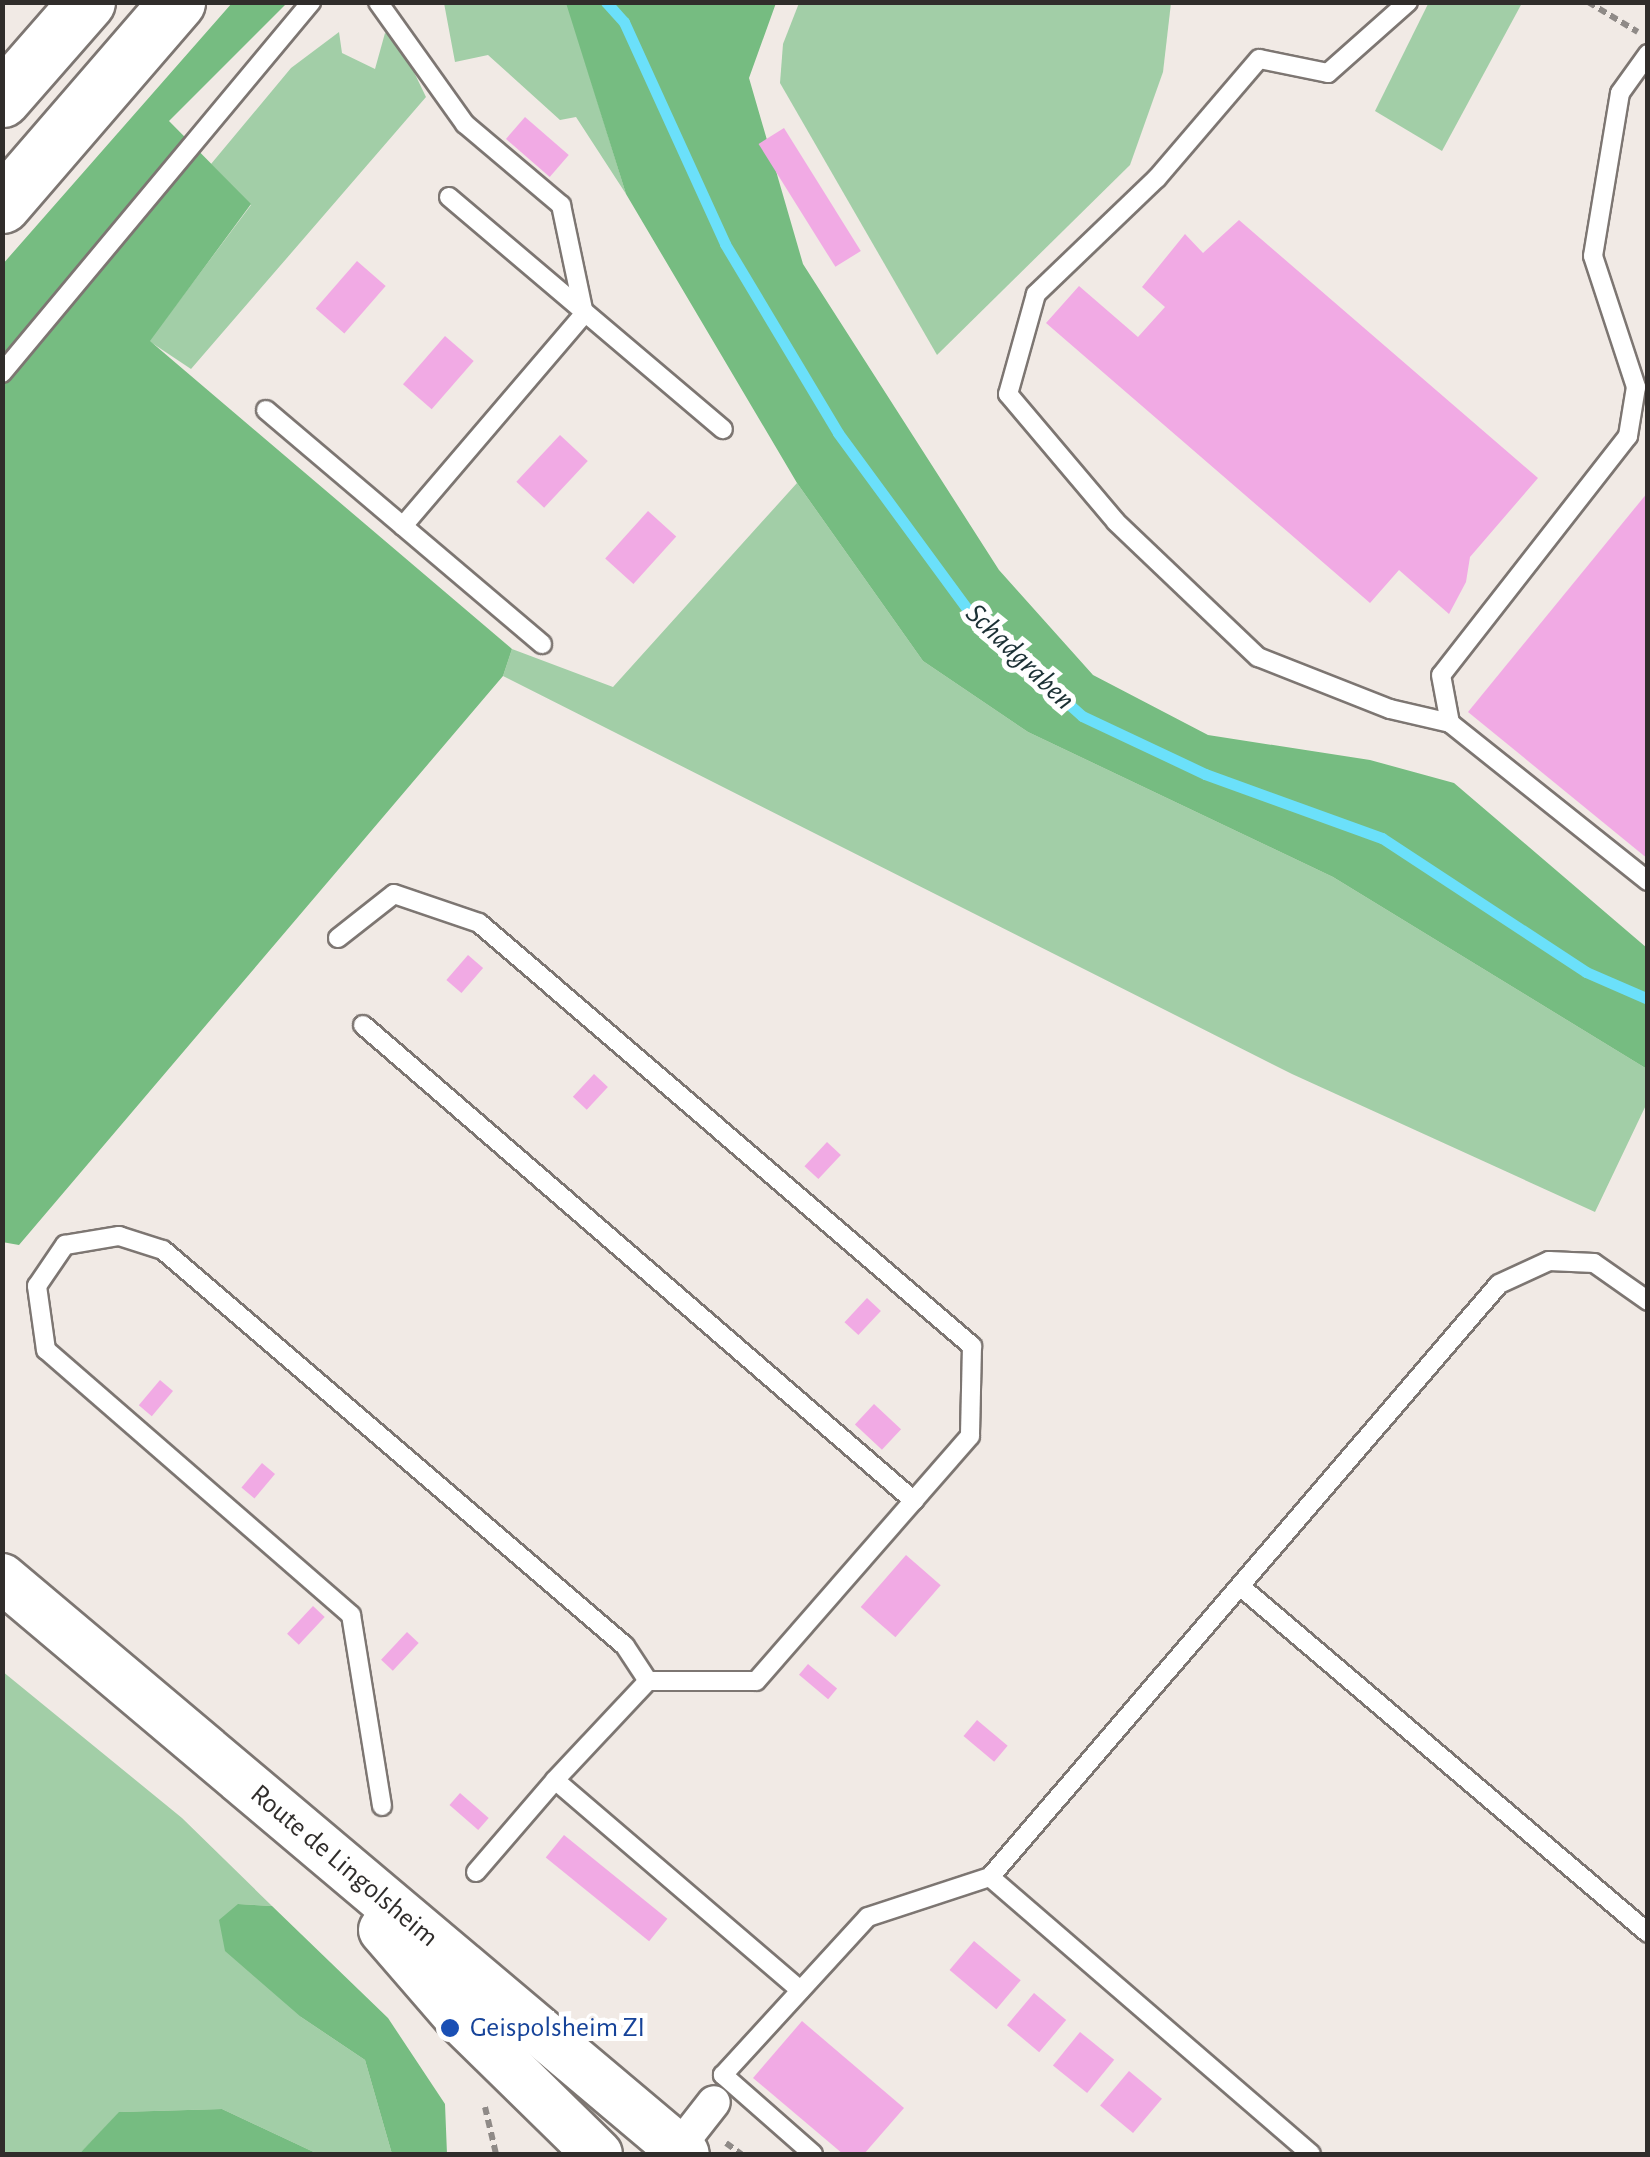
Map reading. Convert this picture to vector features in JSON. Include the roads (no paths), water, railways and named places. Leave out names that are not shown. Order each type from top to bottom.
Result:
[{"type":"highway","points":[[2,99],[87,2]]},
{"type":"highway","points":[[2,206],[177,2]]},
{"type":"main road","name":"Route de Lingolsheim","points":[[2,1578],[682,2151]]},
{"type":"main road","name":"Route de Lingolsheim","points":[[2,1601],[315,1862],[460,2019],[598,2154]]},
{"type":"street","points":[[682,2151],[718,2089]]},
{"type":"lane","points":[[2,373],[311,2]]},
{"type":"lane","points":[[378,2],[466,124],[561,204],[584,314]]},
{"type":"lane","points":[[1408,2],[1328,73],[1258,58],[1157,178],[1036,294],[1008,394],[1116,522],[1258,657],[1390,710],[1450,723],[1648,880]]},
{"type":"lane","points":[[1450,723],[1441,675],[1628,436],[1636,386],[1592,256],[1620,93],[1648,54]]},
{"type":"lane","points":[[449,197],[722,429]]},
{"type":"lane","points":[[402,526],[584,314]]},
{"type":"lane","points":[[266,410],[542,644]]},
{"type":"lane","points":[[1628,436],[1648,438]]},
{"type":"lane","points":[[338,938],[394,894],[478,923],[972,1346],[970,1436],[756,1681],[648,1681],[476,1872]]},
{"type":"lane","points":[[363,1024],[914,1500]]},
{"type":"lane","points":[[382,1806],[352,1615],[46,1350],[38,1286],[65,1245],[119,1236],[163,1250],[625,1646],[648,1681]]},
{"type":"lane","points":[[813,2154],[718,2089],[800,1990],[868,1917],[990,1877],[1499,1284],[1549,1261],[1594,1263],[1648,1300]]},
{"type":"lane","points":[[1241,1587],[1648,1932]]},
{"type":"lane","points":[[556,1780],[800,1990]]},
{"type":"lane","points":[[990,1877],[1311,2154]]},
{"type":"waterway","name":"Schadgraben","points":[[606,2],[624,22],[725,244],[838,433],[977,622],[1082,716],[1205,774],[1382,838],[1586,972],[1648,999]]},
{"type":"place","name":"Geispolsheim ZI","points":[[450,2028]]}]
